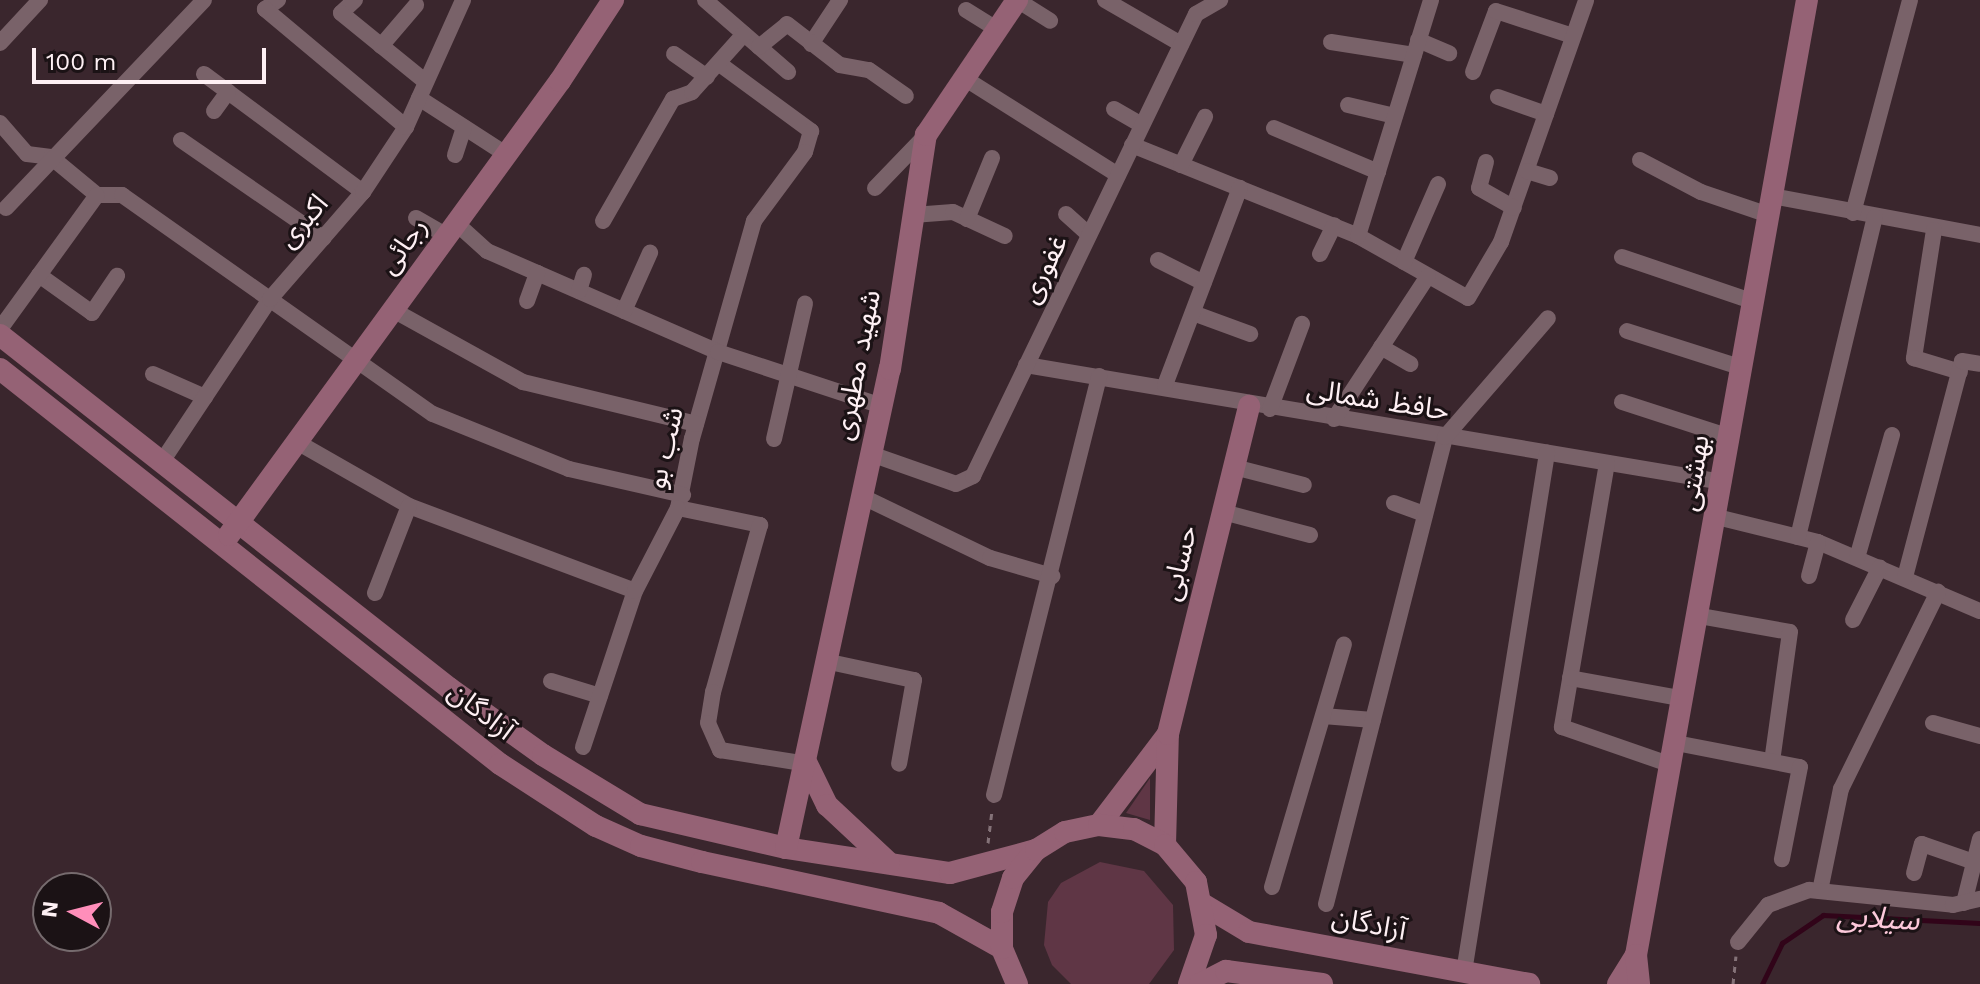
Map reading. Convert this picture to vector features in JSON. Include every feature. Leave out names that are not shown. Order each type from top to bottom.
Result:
[{"type":"main road","name":"رجائی","points":[[222,545],[507,155],[613,0]]},
{"type":"main road","name":"شهید مطهری","points":[[786,848],[807,764],[825,661],[882,406],[926,135],[1017,0]]},
{"type":"main road","name":"بهشتی","points":[[1636,955],[1700,616],[1807,0]]},
{"type":"main road","points":[[0,332],[237,524],[449,688],[543,755],[640,814],[786,848],[950,873],[1036,850],[1065,832],[1099,825],[1134,829],[1165,845],[1196,882],[1204,905],[1206,935],[1189,984]]},
{"type":"main road","name":"آزادگان","points":[[0,369],[500,764],[596,826],[641,846],[702,862],[939,913],[1002,948]]},
{"type":"main road","name":"حسابی","points":[[1165,845],[1168,734],[1234,467],[1260,407]]},
{"type":"main road","name":"حسابی","points":[[1099,825],[1168,734]]},
{"type":"main road","points":[[807,764],[827,805],[890,864]]},
{"type":"main road","points":[[1017,984],[1002,948],[1002,912],[1013,878],[1036,850]]},
{"type":"main road","name":"آزادگان","points":[[1204,905],[1249,932],[1529,984]]},
{"type":"main road","points":[[1618,984],[1636,955]]},
{"type":"main road","points":[[1636,955],[1639,984]]},
{"type":"main road","points":[[1200,984],[1226,971],[1322,984]]},
{"type":"street","points":[[0,43],[40,0]]},
{"type":"street","points":[[6,208],[51,157],[204,0]]},
{"type":"street","points":[[278,0],[265,9],[406,127]]},
{"type":"street","points":[[355,0],[341,13],[381,46],[422,90],[464,127],[507,155]]},
{"type":"street","name":"اکبری","points":[[161,463],[270,299],[363,192],[406,127],[463,0]]},
{"type":"street","points":[[705,0],[788,72]]},
{"type":"street","points":[[811,44],[840,0]]},
{"type":"street","points":[[1017,0],[1050,21]]},
{"type":"street","points":[[1105,0],[1181,44]]},
{"type":"street","name":"غفوری","points":[[871,454],[956,484],[973,476],[1196,14],[1220,0]]},
{"type":"street","points":[[1358,236],[1431,0]]},
{"type":"street","points":[[1132,145],[1334,225],[1468,298],[1514,208],[1570,35],[1586,0]]},
{"type":"street","points":[[1853,213],[1910,0]]},
{"type":"street","points":[[381,46],[416,5]]},
{"type":"street","points":[[966,10],[997,29]]},
{"type":"street","points":[[1473,72],[1496,11],[1570,35]]},
{"type":"street","points":[[759,47],[787,24],[840,65],[869,70],[906,96]]},
{"type":"street","points":[[603,221],[673,99],[692,92],[721,65],[744,34]]},
{"type":"street","points":[[1331,42],[1449,53]]},
{"type":"street","points":[[674,54],[707,77]]},
{"type":"street","name":"شب بو","points":[[721,65],[811,131],[805,152],[754,221],[696,424],[681,501],[760,525],[713,692],[708,723],[720,750],[807,764]]},
{"type":"street","points":[[204,74],[363,192]]},
{"type":"street","points":[[964,78],[1118,175]]},
{"type":"street","points":[[214,111],[228,92]]},
{"type":"street","points":[[1498,97],[1546,114]]},
{"type":"street","points":[[1348,105],[1395,116]]},
{"type":"street","points":[[1114,109],[1142,125]]},
{"type":"street","points":[[1181,165],[1205,117]]},
{"type":"street","points":[[0,123],[27,154],[51,157],[97,195],[122,195],[433,414],[569,469],[681,501],[635,591],[583,747]]},
{"type":"street","points":[[455,155],[464,127]]},
{"type":"street","points":[[1274,128],[1378,172]]},
{"type":"street","points":[[875,188],[926,135]]},
{"type":"street","points":[[181,140],[323,238]]},
{"type":"street","points":[[967,219],[992,158]]},
{"type":"street","points":[[1640,160],[1701,192],[1771,206],[1853,213],[1934,230],[1980,235]]},
{"type":"street","points":[[1486,162],[1479,188],[1514,208]]},
{"type":"street","points":[[1527,171],[1550,178]]},
{"type":"street","points":[[1404,262],[1438,184]]},
{"type":"street","points":[[1165,385],[1240,188]]},
{"type":"street","points":[[0,332],[97,195]]},
{"type":"street","points":[[913,215],[953,212],[1005,236]]},
{"type":"street","points":[[1066,214],[1089,235]]},
{"type":"street","points":[[1798,537],[1875,217]]},
{"type":"street","points":[[416,218],[452,230],[487,251],[537,273],[581,283],[624,311],[718,352],[882,406]]},
{"type":"street","points":[[1320,254],[1334,225]]},
{"type":"street","points":[[1934,230],[1914,358],[1960,372]]},
{"type":"street","points":[[624,311],[650,253]]},
{"type":"street","points":[[1622,257],[1754,302]]},
{"type":"street","points":[[1158,260],[1204,283]]},
{"type":"street","points":[[527,301],[537,273]]},
{"type":"street","points":[[39,275],[92,313],[117,276]]},
{"type":"street","points":[[1334,419],[1428,276]]},
{"type":"street","points":[[774,439],[805,304]]},
{"type":"street","points":[[393,310],[523,382],[696,424]]},
{"type":"street","points":[[1193,313],[1250,334]]},
{"type":"street","points":[[1326,904],[1445,437],[1548,318]]},
{"type":"street","points":[[1260,407],[1302,324]]},
{"type":"street","points":[[1627,331],[1743,368]]},
{"type":"street","points":[[1381,347],[1411,364]]},
{"type":"street","points":[[1905,577],[1962,361],[1980,364]]},
{"type":"street","name":"حافظ شمالی","points":[[1026,365],[1165,385],[1260,407],[1723,482]]},
{"type":"street","points":[[153,374],[205,397]]},
{"type":"street","points":[[994,795],[1052,576],[1099,376]]},
{"type":"street","points":[[1622,402],[1730,437]]},
{"type":"street","points":[[1857,558],[1892,435]]},
{"type":"street","points":[[297,442],[409,506],[635,591]]},
{"type":"street","points":[[1464,972],[1547,453]]},
{"type":"street","points":[[1607,463],[1562,727],[1674,754],[1772,761],[1800,767],[1782,859]]},
{"type":"street","points":[[1234,467],[1304,485]]},
{"type":"street","points":[[861,496],[990,558],[1052,576]]},
{"type":"street","points":[[1394,503],[1425,514]]},
{"type":"street","points":[[375,593],[409,506]]},
{"type":"street","points":[[1223,512],[1310,535]]},
{"type":"street","points":[[1717,517],[1818,542],[1980,611]]},
{"type":"street","points":[[1809,576],[1818,542]]},
{"type":"street","points":[[1853,620],[1880,567]]},
{"type":"street","points":[[1820,891],[1841,789],[1938,592]]},
{"type":"street","points":[[1700,616],[1790,632],[1772,761]]},
{"type":"street","points":[[1272,887],[1344,644]]},
{"type":"street","points":[[825,661],[914,680],[899,764]]},
{"type":"street","points":[[1570,678],[1684,699]]},
{"type":"street","points":[[551,681],[600,696]]},
{"type":"street","points":[[1323,716],[1373,720]]},
{"type":"street","points":[[1933,723],[1980,736]]},
{"type":"street","points":[[1738,942],[1768,905],[1820,891],[1972,901],[1974,862],[1980,839]]},
{"type":"street","points":[[1914,873],[1922,844],[1974,862]]},
{"type":"path","points":[[985,864],[994,795]]},
{"type":"path","points":[[1733,984],[1738,942]]},
{"type":"shaded area","points":[[1150,778],[1150,820],[1126,813]]},
{"type":"shaded area","points":[[1100,862],[1144,871],[1173,905],[1174,950],[1149,984],[1071,984],[1052,965],[1044,945],[1048,902],[1061,883]]},
{"type":"waterway","name":"سیلابی","points":[[1762,984],[1782,943],[1823,915],[1980,923]]}]
